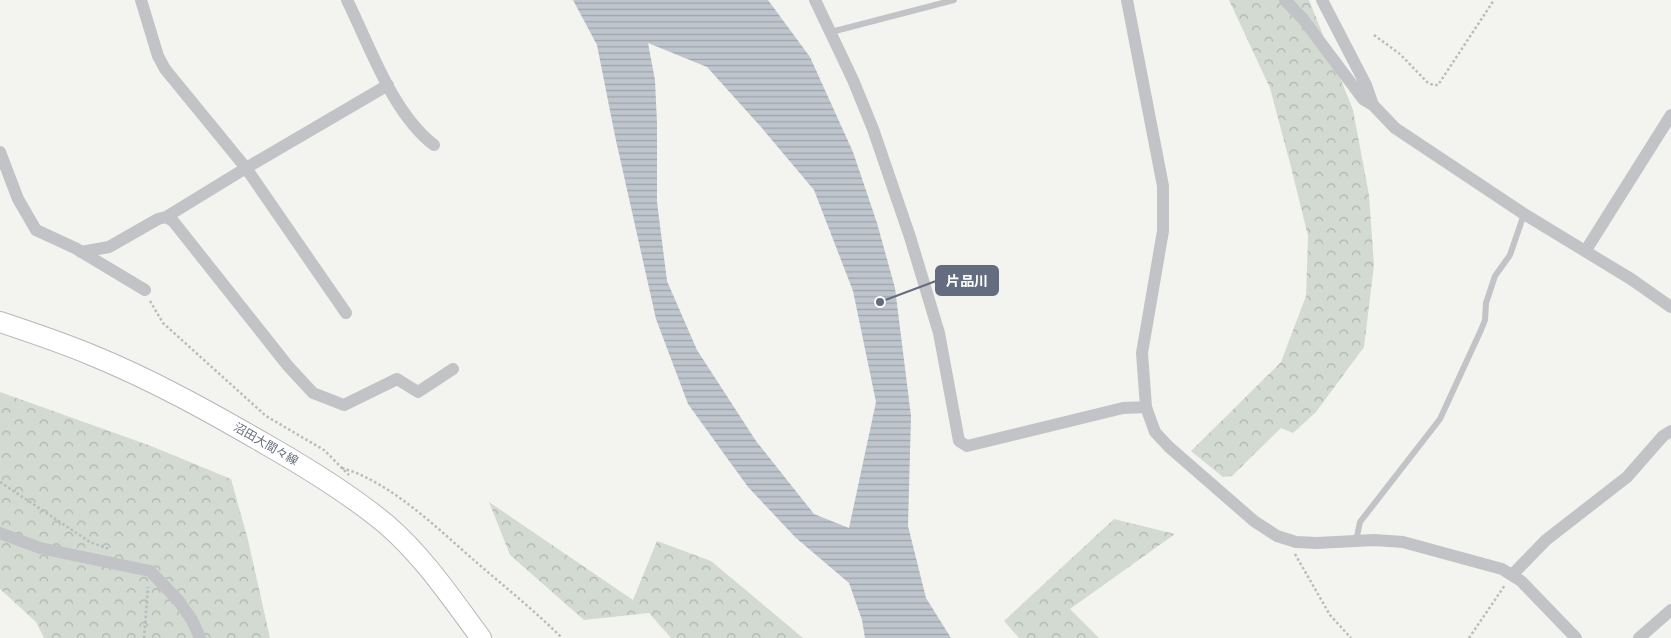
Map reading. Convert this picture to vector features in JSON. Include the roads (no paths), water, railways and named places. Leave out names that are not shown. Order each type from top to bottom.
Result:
[{"type":"main road","name":"沼田大間々線","points":[[0,322],[89,354],[160,386],[276,450],[353,498],[388,526],[426,564],[481,638]]},
{"type":"street","points":[[141,0],[158,56],[165,68],[246,168],[346,313]]},
{"type":"street","points":[[347,0],[388,86],[412,124],[434,145]]},
{"type":"street","points":[[815,0],[873,129],[910,237],[939,333],[959,441],[966,446],[1123,408],[1146,407]]},
{"type":"street","points":[[1127,0],[1163,186],[1163,231],[1142,353],[1146,407],[1151,426],[1170,447],[1268,531],[1296,542],[1386,540],[1403,542],[1486,564],[1513,574],[1576,638]]},
{"type":"street","points":[[1285,0],[1303,19],[1363,99],[1373,105],[1406,138],[1524,214],[1586,250],[1671,307]]},
{"type":"street","points":[[1322,0],[1366,85],[1373,105]]},
{"type":"street","points":[[81,252],[110,247],[158,219],[166,217],[246,168],[388,86]]},
{"type":"street","points":[[1586,250],[1671,115]]},
{"type":"street","points":[[0,152],[18,199],[36,230],[81,252],[145,290]]},
{"type":"street","points":[[166,217],[173,221],[288,366],[313,393],[344,406],[396,379],[418,392],[453,369]]},
{"type":"street","points":[[1513,574],[1546,540],[1627,477],[1663,436],[1671,431]]},
{"type":"street","points":[[0,533],[40,548],[150,571],[178,600],[192,620],[200,638]]},
{"type":"street","points":[[1639,638],[1671,610]]},
{"type":"lane","points":[[831,32],[954,0]]},
{"type":"lane","points":[[1356,541],[1360,522],[1440,419],[1481,330],[1486,303],[1495,276],[1510,255],[1524,214]]},
{"type":"place","name":"片品川","points":[[880,302]]}]
